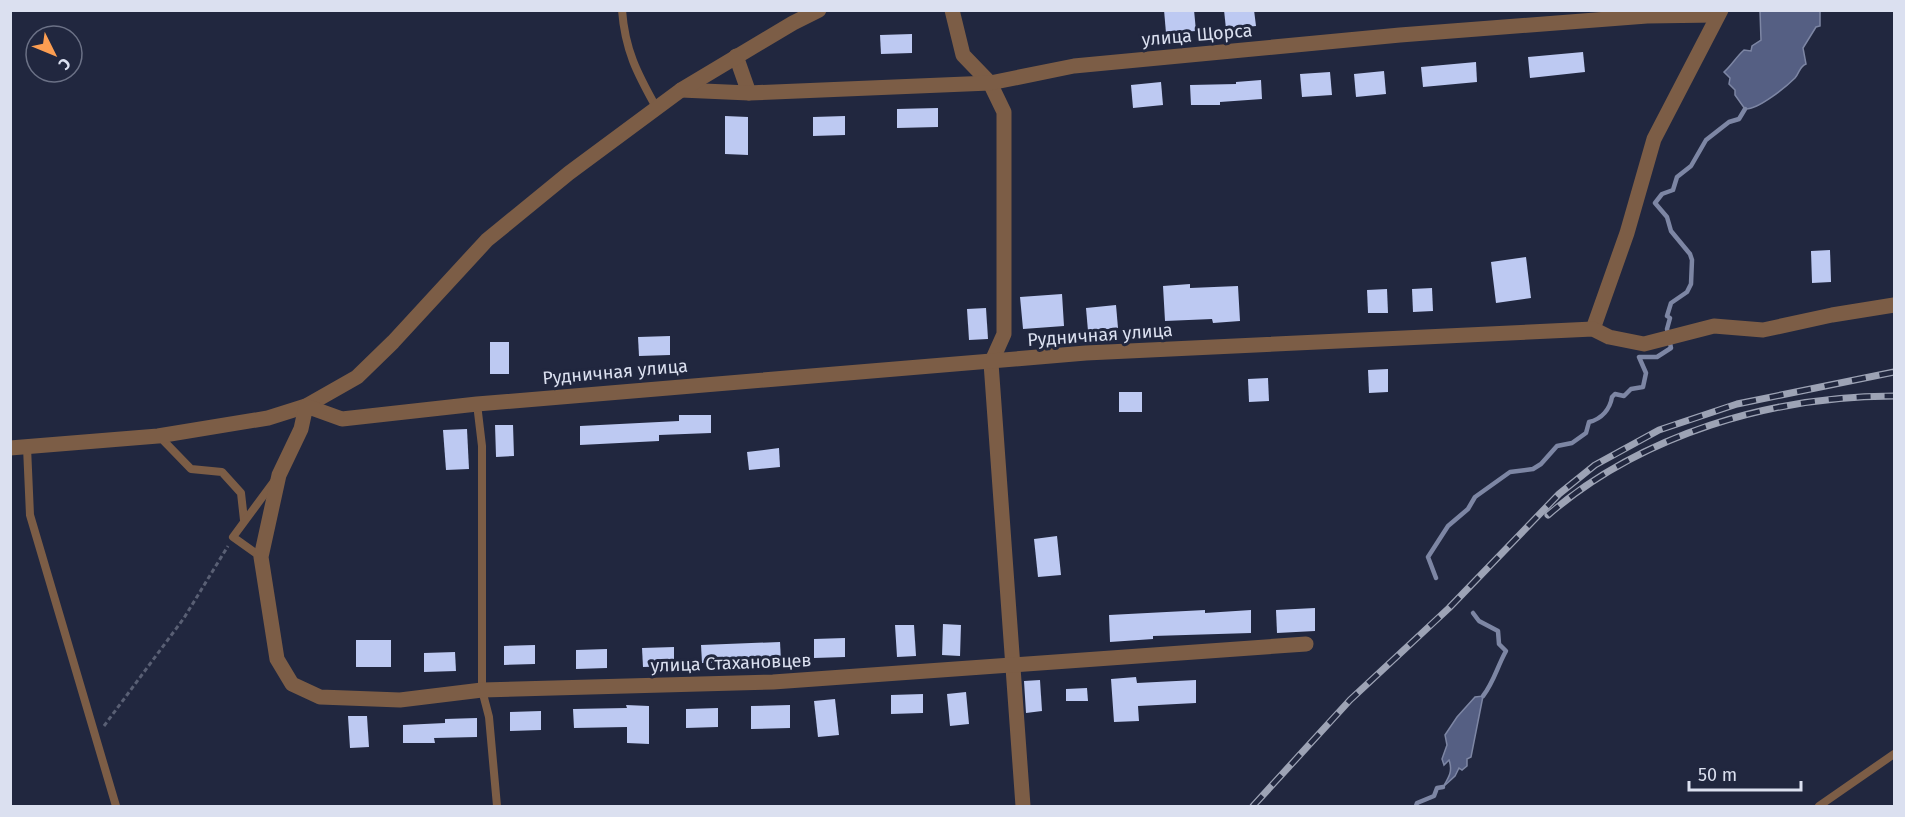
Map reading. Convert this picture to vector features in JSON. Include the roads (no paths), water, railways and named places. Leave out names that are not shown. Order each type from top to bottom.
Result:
[{"type":"street","points":[[10,448],[158,436],[268,418],[306,406],[357,377],[393,342],[487,240],[656,107],[793,22],[819,10]]},
{"type":"street","points":[[952,10],[963,54],[990,83],[1004,112],[1004,334],[991,363],[1023,807]]},
{"type":"street","points":[[1593,329],[1627,233],[1654,139],[1719,13]]},
{"type":"street","name":"улица Щорса","points":[[681,90],[749,93],[990,83],[1074,66],[1400,35],[1647,16],[1719,13]]},
{"type":"street","points":[[736,56],[749,93]]},
{"type":"street","name":"Рудничная улица","points":[[306,406],[342,419],[477,404],[991,363],[1086,353],[1593,329],[1609,337],[1644,344],[1714,326],[1763,330],[1894,305]]},
{"type":"street","points":[[261,557],[279,475],[301,429],[306,406]]},
{"type":"street","name":"улица Стахановцев","points":[[261,557],[277,659],[292,684],[320,697],[400,700],[482,690],[773,682],[1306,644]]},
{"type":"lane","points":[[622,10],[624,33],[632,64],[656,107]]},
{"type":"lane","points":[[477,404],[482,446],[482,690],[489,717],[497,807]]},
{"type":"lane","points":[[158,436],[191,469],[222,472],[241,493],[244,520]]},
{"type":"lane","points":[[27,447],[30,515],[97,736],[116,807]]},
{"type":"lane","points":[[261,557],[233,537],[279,475]]},
{"type":"lane","points":[[1819,807],[1894,754]]},
{"type":"water","points":[[1760,11],[1820,11],[1820,26],[1816,27],[1803,48],[1806,64],[1795,78],[1764,102],[1745,109],[1735,95],[1735,90],[1729,84],[1730,78],[1724,72],[1744,50],[1751,51],[1752,46],[1761,40]]},
{"type":"water","points":[[1483,696],[1471,757],[1467,759],[1467,766],[1462,770],[1459,768],[1455,776],[1443,787],[1449,777],[1451,767],[1449,760],[1444,765],[1442,759],[1447,745],[1445,735],[1475,697]]},
{"type":"waterway","points":[[1436,578],[1428,557],[1448,526],[1468,509],[1475,497],[1510,472],[1533,469],[1541,464],[1557,446],[1572,443],[1586,433],[1589,422],[1605,413],[1615,394],[1624,396],[1631,389],[1643,387],[1646,373],[1639,357],[1657,357],[1671,348],[1667,329],[1670,318],[1667,316],[1671,303],[1687,292],[1691,284],[1692,260],[1690,254],[1671,231],[1667,217],[1655,203],[1662,194],[1673,190],[1677,177],[1691,166],[1706,140],[1729,122],[1739,119],[1745,109]]},
{"type":"waterway","points":[[1473,613],[1479,621],[1498,631],[1499,644],[1506,651],[1483,696]]},
{"type":"waterway","points":[[1416,806],[1417,803],[1434,796],[1437,788],[1443,787]]},
{"type":"railway","points":[[1253,806],[1350,700],[1449,608],[1559,494],[1595,465],[1659,430],[1737,404],[1894,372]]},
{"type":"railway","points":[[1548,515],[1585,487],[1625,462],[1710,425],[1756,412],[1802,403],[1894,396]]}]
